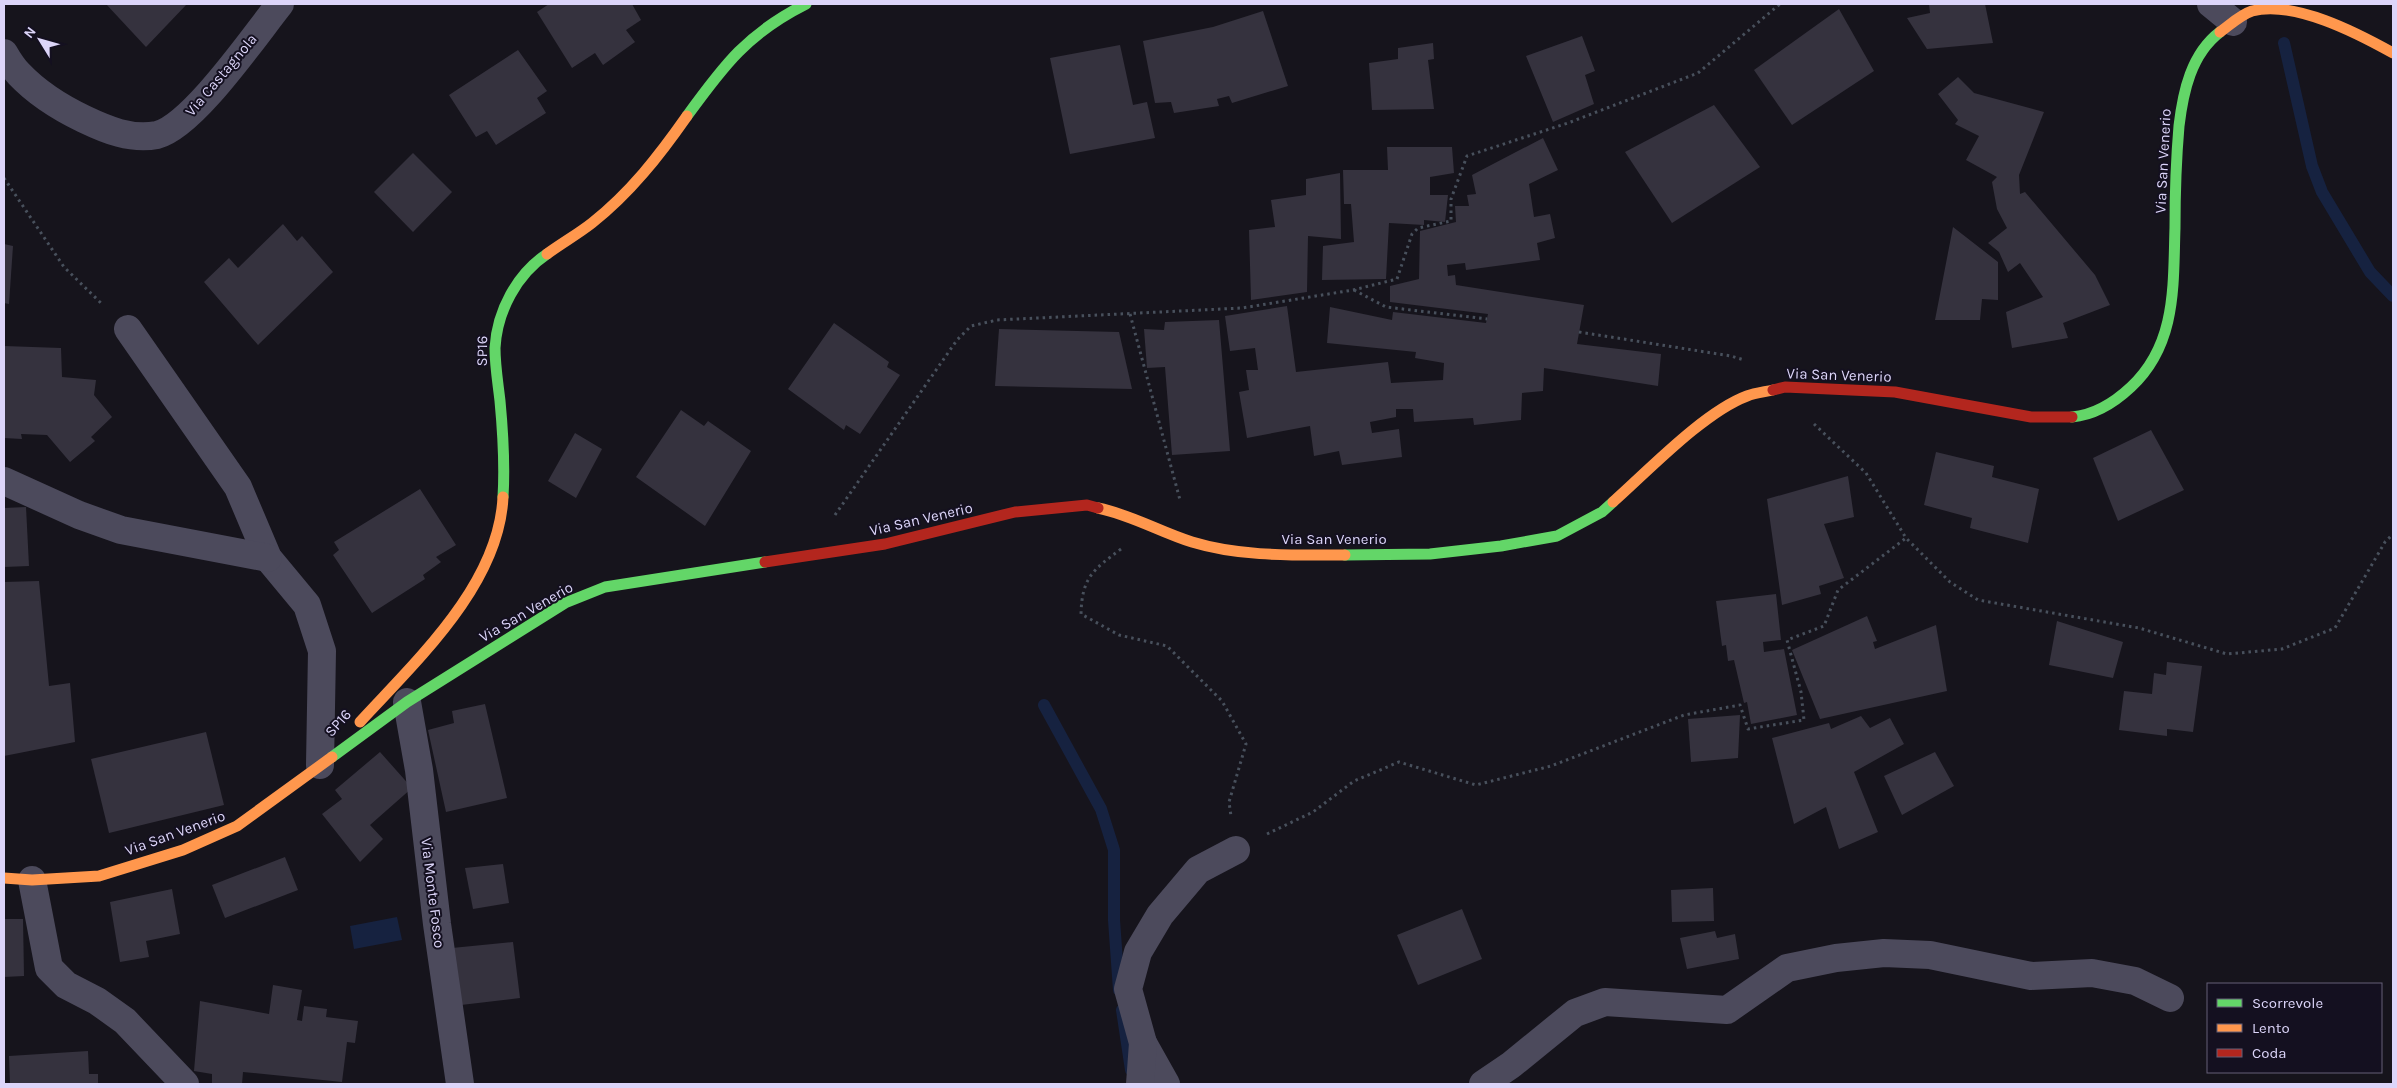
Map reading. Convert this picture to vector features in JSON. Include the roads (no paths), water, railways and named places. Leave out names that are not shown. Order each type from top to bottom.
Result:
[{"type":"street","name":"Via Castagnola","points":[[4,52],[18,74],[63,109],[100,127],[131,137],[157,135],[173,128],[200,105],[280,4]]},
{"type":"street","name":"SP16","points":[[320,765],[446,628],[474,588],[496,541],[506,491],[495,359],[497,329],[510,295],[527,271],[550,252],[582,231],[631,188],[660,156],[716,78],[748,40],[786,11],[806,4]]},
{"type":"street","points":[[2211,4],[2233,22]]},
{"type":"street","name":"Via San Venerio","points":[[4,878],[32,880],[99,876],[183,850],[237,826],[285,793],[320,765],[407,702],[565,603],[605,587],[885,544],[1015,512],[1087,505],[1123,514],[1191,542],[1233,552],[1305,555],[1430,554],[1501,546],[1556,536],[1602,512],[1696,428],[1715,414],[1746,396],[1785,387],[1895,392],[2031,417],[2074,417],[2101,409],[2123,395],[2142,377],[2155,358],[2165,334],[2173,300],[2176,161],[2182,98],[2193,66],[2216,35],[2252,11],[2277,6],[2311,14],[2366,38],[2393,53]]},
{"type":"street","points":[[128,329],[238,487],[268,558],[307,605],[322,651],[320,765]]},
{"type":"street","points":[[4,481],[79,515],[121,530],[268,558]]},
{"type":"street","name":"Via Monte Fosco","points":[[407,702],[419,770],[438,934],[460,1084]]},
{"type":"street","points":[[1166,1084],[1143,1043],[1128,989],[1138,952],[1160,915],[1198,870],[1236,850]]},
{"type":"street","points":[[32,880],[49,968],[66,985],[97,1001],[125,1021],[184,1084]]},
{"type":"street","points":[[1483,1084],[1511,1065],[1575,1013],[1605,1002],[1727,1010],[1787,968],[1836,958],[1884,953],[1930,955],[2031,976],[2092,973],[2136,981],[2170,998]]},
{"type":"street","points":[[1140,1084],[1143,1043]]},
{"type":"water","points":[[397,917],[402,940],[354,949],[350,926]]},
{"type":"waterway","points":[[2284,43],[2312,166],[2322,192],[2370,272],[2393,296]]},
{"type":"waterway","points":[[1044,705],[1101,809],[1114,850],[1114,920],[1119,990]]},
{"type":"waterway","points":[[1122,1010],[1131,1070]]}]
